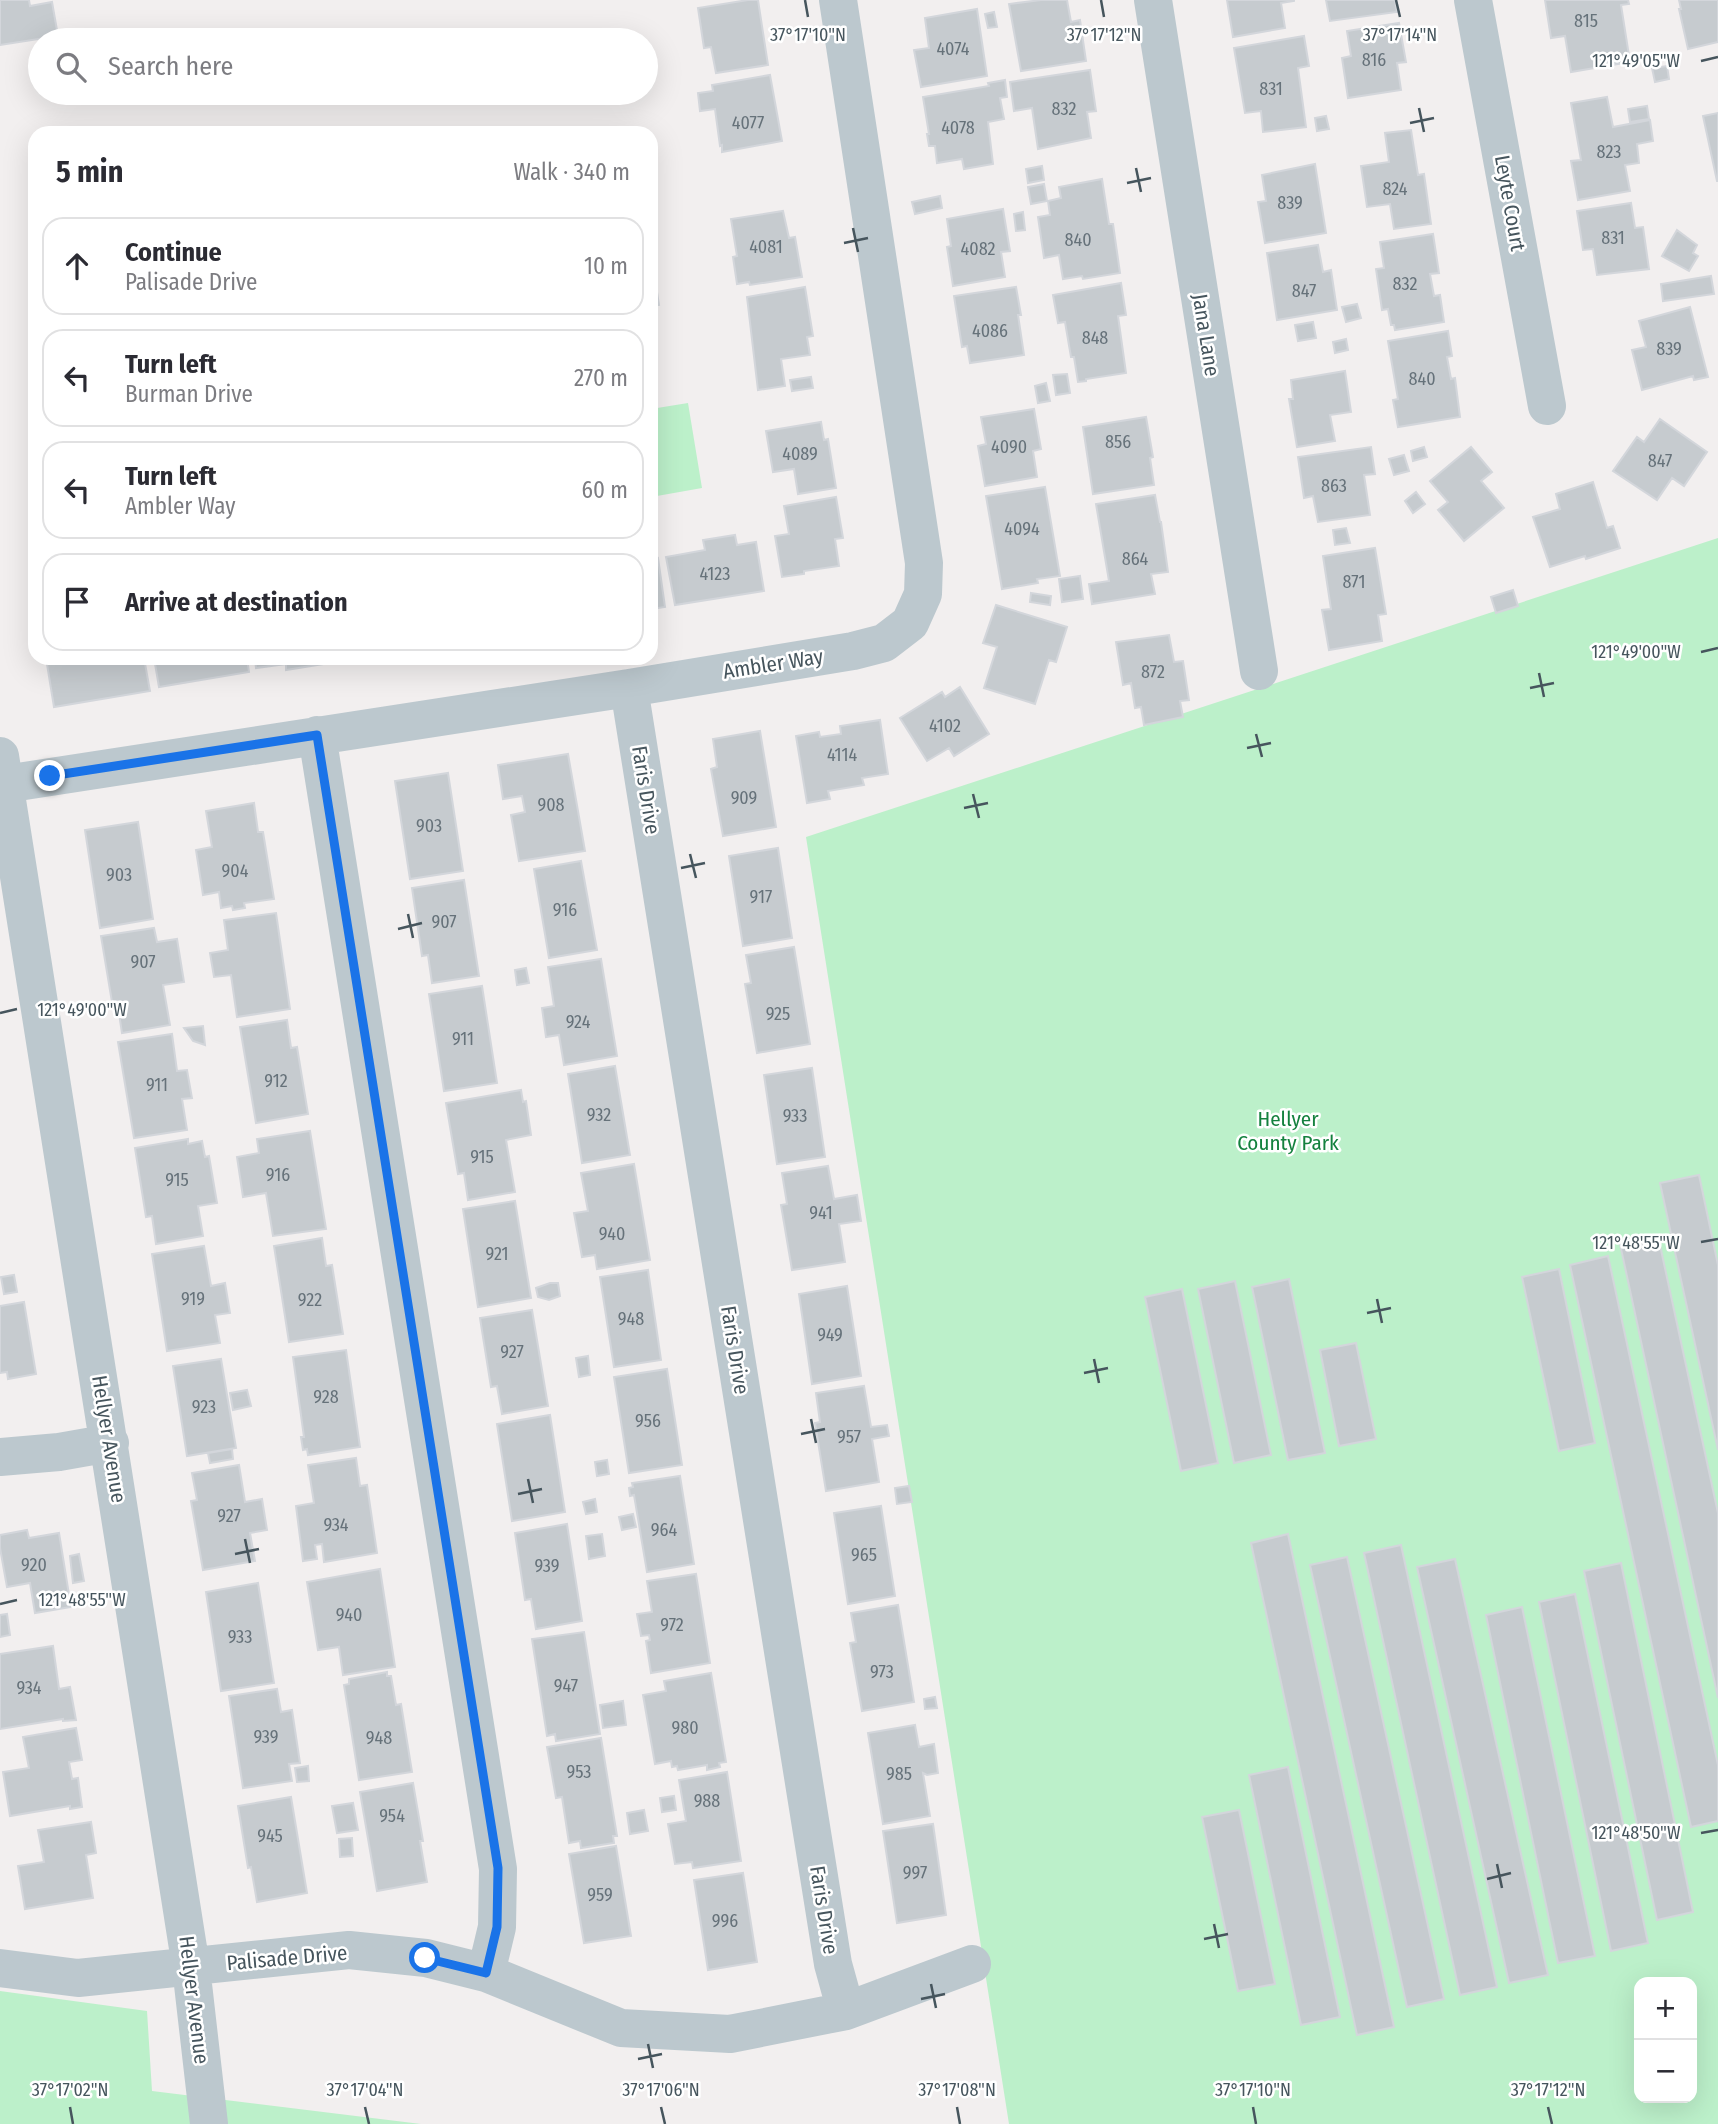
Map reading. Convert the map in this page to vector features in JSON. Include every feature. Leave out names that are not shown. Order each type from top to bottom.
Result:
[{"type":"street","name":"Ambler Way","points":[[2,770],[317,735],[629,688],[853,651],[884,643],[910,623],[923,594],[924,563],[838,0]]},
{"type":"street","name":"Jana Lane","points":[[1153,0],[1259,671]]},
{"type":"street","name":"Leyte Court","points":[[1474,0],[1547,406]]},
{"type":"street","name":"Faris Drive","points":[[629,688],[833,1964],[846,2011]]},
{"type":"street","points":[[317,735],[498,1868],[497,1927],[486,1973]]},
{"type":"street","name":"Hellyer Avenue","points":[[2,770],[191,1967],[209,2124]]},
{"type":"street","points":[[0,1457],[59,1452],[110,1443]]},
{"type":"street","name":"Palisade Drive","points":[[0,1968],[78,1978],[349,1950],[425,1958],[486,1973],[621,2028],[730,2034],[846,2011],[972,1964]]},
{"type":"green space","points":[[688,403],[702,488],[658,496],[658,408]]},
{"type":"green space","name":"Hellyer County Park","points":[[1718,538],[1718,2124],[1009,2124],[806,837]]},
{"type":"green space","points":[[0,1991],[147,2011],[152,2091],[421,2124],[0,2124]]},
{"type":"building","points":[[0,0],[29,0],[30,6],[52,2],[57,28],[28,28],[28,41],[0,45]]},
{"type":"building","points":[[758,0],[768,65],[716,73],[711,47],[704,48],[698,8]]},
{"type":"building","points":[[1067,0],[1071,22],[1080,20],[1086,61],[1021,71],[1009,4]]},
{"type":"building","points":[[1227,0],[1294,1],[1281,3],[1285,28],[1233,37]]},
{"type":"building","points":[[1326,0],[1395,0],[1397,12],[1330,21]]},
{"type":"building","points":[[1545,0],[1628,0],[1629,4],[1621,5],[1630,62],[1571,72],[1565,36],[1551,38]]},
{"type":"building","points":[[1679,0],[1718,0],[1718,42],[1688,49]]},
{"type":"building","points":[[977,9],[987,76],[921,87],[914,50],[929,48],[925,18]]},
{"type":"building","points":[[994,12],[997,27],[988,28],[985,14]]},
{"type":"building","points":[[1399,23],[1406,62],[1397,63],[1401,90],[1348,98],[1342,58],[1351,56],[1347,31]]},
{"type":"building","points":[[1304,36],[1309,66],[1298,68],[1306,127],[1263,132],[1261,111],[1245,113],[1234,48]]},
{"type":"building","points":[[1667,66],[1669,79],[1655,82],[1652,68]]},
{"type":"building","points":[[1090,70],[1096,111],[1087,112],[1091,138],[1038,149],[1032,108],[1014,111],[1010,82]]},
{"type":"building","points":[[770,75],[782,141],[722,152],[715,109],[700,111],[698,93],[713,91],[712,85]]},
{"type":"building","points":[[1005,80],[1007,97],[1000,98],[1004,119],[988,122],[993,164],[964,169],[962,159],[937,163],[935,146],[929,146],[923,97],[989,86],[988,83]]},
{"type":"building","points":[[1607,97],[1613,127],[1650,120],[1653,141],[1637,144],[1639,163],[1625,165],[1630,191],[1578,200],[1571,161],[1581,160],[1571,103]]},
{"type":"building","points":[[1647,106],[1649,119],[1630,122],[1628,109]]},
{"type":"building","points":[[1718,113],[1718,181],[1717,181],[1703,116]]},
{"type":"building","points":[[1326,116],[1329,129],[1317,131],[1315,118]]},
{"type":"building","points":[[1411,130],[1418,175],[1424,174],[1431,224],[1394,229],[1390,204],[1367,207],[1361,166],[1389,162],[1385,133]]},
{"type":"building","points":[[1315,164],[1326,233],[1265,243],[1258,202],[1266,201],[1262,175]]},
{"type":"building","points":[[1042,166],[1044,180],[1028,183],[1026,169]]},
{"type":"building","points":[[1102,179],[1109,224],[1113,224],[1120,273],[1063,279],[1059,255],[1044,258],[1038,217],[1050,215],[1048,201],[1061,198],[1059,187]]},
{"type":"building","points":[[1044,184],[1047,201],[1031,204],[1028,187]]},
{"type":"building","points":[[940,196],[942,208],[915,214],[912,202]]},
{"type":"building","points":[[1631,203],[1635,228],[1643,227],[1649,269],[1597,275],[1593,249],[1583,250],[1577,211]]},
{"type":"building","points":[[1003,209],[1010,251],[1001,252],[1005,277],[953,286],[947,247],[951,246],[947,219]]},
{"type":"building","points":[[783,211],[789,238],[795,237],[802,277],[750,285],[749,282],[737,284],[733,257],[737,256],[731,219]]},
{"type":"building","points":[[1023,212],[1025,230],[1016,231],[1014,214]]},
{"type":"building","points":[[1677,230],[1697,245],[1693,253],[1698,256],[1689,271],[1662,256]]},
{"type":"building","points":[[1433,234],[1439,273],[1430,274],[1434,296],[1440,295],[1444,322],[1395,330],[1394,325],[1391,325],[1388,309],[1382,310],[1376,269],[1384,268],[1380,242]]},
{"type":"building","points":[[1318,245],[1323,272],[1331,270],[1337,310],[1277,320],[1267,253]]},
{"type":"building","points":[[1711,276],[1714,294],[1663,301],[1661,284]]},
{"type":"building","points":[[1121,283],[1126,315],[1118,316],[1126,373],[1078,382],[1065,322],[1058,323],[1053,295]]},
{"type":"building","points":[[805,287],[813,336],[807,337],[810,355],[781,359],[785,386],[758,390],[747,297]]},
{"type":"building","points":[[1016,287],[1024,355],[970,363],[967,346],[962,347],[954,296]]},
{"type":"building","points":[[1357,304],[1361,318],[1346,322],[1342,307]]},
{"type":"building","points":[[1690,307],[1708,377],[1694,380],[1693,376],[1642,390],[1632,350],[1646,347],[1639,321]]},
{"type":"building","points":[[1313,322],[1316,338],[1298,341],[1295,325]]},
{"type":"building","points":[[1448,331],[1452,356],[1447,357],[1451,379],[1455,378],[1460,417],[1398,427],[1393,400],[1398,399],[1388,341]]},
{"type":"building","points":[[1346,339],[1348,350],[1335,353],[1333,342]]},
{"type":"building","points":[[1345,371],[1351,412],[1330,415],[1335,441],[1297,447],[1289,399],[1293,399],[1291,380]]},
{"type":"building","points":[[1067,374],[1070,393],[1056,395],[1053,375]]},
{"type":"building","points":[[811,377],[813,388],[792,391],[790,380]]},
{"type":"building","points":[[1046,383],[1050,401],[1038,403],[1035,386]]},
{"type":"building","points":[[1034,409],[1041,449],[1033,451],[1037,477],[985,486],[978,446],[986,444],[981,417]]},
{"type":"building","points":[[1146,417],[1153,457],[1150,458],[1154,485],[1093,494],[1083,427]]},
{"type":"building","points":[[1660,419],[1707,452],[1684,486],[1672,478],[1657,500],[1613,471],[1637,437],[1644,442]]},
{"type":"building","points":[[821,422],[824,440],[828,439],[836,488],[798,494],[794,469],[773,472],[766,431]]},
{"type":"building","points":[[1371,447],[1375,474],[1364,475],[1370,515],[1318,522],[1313,496],[1304,498],[1298,457]]},
{"type":"building","points":[[1424,447],[1427,457],[1413,461],[1411,451]]},
{"type":"building","points":[[1471,447],[1492,472],[1481,481],[1504,508],[1464,541],[1438,510],[1448,502],[1430,481]]},
{"type":"building","points":[[1404,455],[1409,471],[1394,475],[1389,459]]},
{"type":"building","points":[[1593,482],[1607,528],[1613,526],[1620,548],[1550,567],[1533,517],[1560,509],[1556,494]]},
{"type":"building","points":[[1045,487],[1060,576],[1037,579],[1038,583],[1002,589],[986,496]]},
{"type":"building","points":[[1416,492],[1425,504],[1413,513],[1405,501]]},
{"type":"building","points":[[1155,495],[1168,572],[1151,574],[1155,594],[1092,604],[1089,584],[1109,581],[1096,504]]},
{"type":"building","points":[[836,497],[843,538],[835,539],[839,566],[782,577],[775,536],[789,534],[784,506]]},
{"type":"building","points":[[1346,528],[1350,543],[1335,545],[1333,530]]},
{"type":"building","points":[[735,535],[737,545],[756,542],[764,591],[675,605],[666,557],[705,550],[703,540]]},
{"type":"building","points":[[1375,548],[1386,614],[1378,615],[1382,641],[1329,650],[1322,610],[1331,609],[1323,556]]},
{"type":"building","points":[[658,558],[665,607],[658,608]]},
{"type":"building","points":[[1080,576],[1083,599],[1062,602],[1059,579]]},
{"type":"building","points":[[1513,590],[1518,606],[1496,613],[1491,597]]},
{"type":"building","points":[[1031,593],[1051,596],[1050,605],[1030,602]]},
{"type":"building","points":[[996,605],[1067,627],[1056,662],[1049,660],[1035,704],[984,688],[997,647],[983,643]]},
{"type":"building","points":[[1169,635],[1174,662],[1183,661],[1189,700],[1180,701],[1183,717],[1144,725],[1141,707],[1135,708],[1131,683],[1123,685],[1116,642]]},
{"type":"building","points":[[47,665],[145,665],[150,691],[54,707]]},
{"type":"building","points":[[155,665],[248,665],[249,672],[159,687]]},
{"type":"building","points":[[256,665],[278,665],[256,668]]},
{"type":"building","points":[[286,665],[317,665],[286,670]]},
{"type":"building","points":[[960,687],[989,734],[954,756],[949,748],[927,761],[900,718],[942,692],[945,697]]},
{"type":"building","points":[[880,720],[888,774],[862,778],[864,785],[828,791],[830,799],[807,803],[796,736],[819,732],[820,737],[841,734],[840,726]]},
{"type":"building","points":[[760,731],[776,827],[723,836],[711,769],[717,767],[713,739]]},
{"type":"building","points":[[568,754],[585,851],[519,861],[511,815],[525,812],[522,796],[503,799],[498,765]]},
{"type":"building","points":[[448,773],[463,871],[410,879],[395,781]]},
{"type":"building","points":[[254,803],[258,832],[263,832],[274,899],[244,903],[245,908],[221,908],[219,892],[203,895],[196,850],[212,847],[206,811]]},
{"type":"building","points":[[138,822],[153,919],[100,928],[85,830]]},
{"type":"building","points":[[778,848],[792,938],[743,946],[729,856]]},
{"type":"building","points":[[581,861],[597,950],[549,958],[534,869]]},
{"type":"building","points":[[464,880],[479,976],[432,983],[428,955],[422,956],[412,888]]},
{"type":"building","points":[[276,913],[290,1009],[237,1017],[231,975],[214,977],[210,953],[228,950],[224,920]]},
{"type":"building","points":[[154,928],[157,942],[177,939],[184,982],[163,985],[170,1025],[122,1033],[117,1001],[112,1002],[101,936]]},
{"type":"building","points":[[794,947],[810,1044],[757,1053],[745,984],[751,983],[746,955]]},
{"type":"building","points":[[601,959],[617,1056],[564,1065],[559,1035],[546,1037],[542,1008],[554,1006],[548,967]]},
{"type":"building","points":[[526,968],[529,983],[517,985],[515,970]]},
{"type":"building","points":[[482,986],[497,1083],[444,1091],[429,994]]},
{"type":"building","points":[[287,1020],[291,1048],[297,1047],[308,1114],[256,1123],[240,1027]]},
{"type":"building","points":[[203,1026],[205,1045],[193,1041],[184,1028]]},
{"type":"building","points":[[172,1034],[177,1071],[187,1070],[192,1098],[182,1099],[187,1130],[134,1138],[118,1042]]},
{"type":"building","points":[[615,1066],[630,1155],[582,1163],[568,1074]]},
{"type":"building","points":[[812,1068],[825,1157],[777,1164],[764,1075]]},
{"type":"building","points":[[521,1090],[523,1102],[526,1101],[531,1135],[506,1140],[515,1192],[468,1200],[464,1173],[458,1174],[446,1103]]},
{"type":"building","points":[[310,1131],[326,1229],[273,1236],[266,1193],[243,1197],[237,1157],[259,1153],[257,1139]]},
{"type":"building","points":[[188,1139],[188,1144],[202,1141],[205,1157],[209,1156],[217,1203],[198,1206],[203,1236],[156,1244],[152,1216],[146,1217],[135,1148]]},
{"type":"building","points":[[634,1164],[650,1260],[597,1269],[595,1255],[582,1257],[574,1213],[588,1211],[581,1173]]},
{"type":"building","points":[[828,1166],[834,1199],[857,1195],[861,1221],[839,1224],[845,1262],[792,1270],[781,1205],[787,1204],[782,1173]]},
{"type":"building","points":[[1699,1175],[1718,1265],[1718,1450],[1660,1183]]},
{"type":"building","points":[[515,1201],[531,1298],[478,1307],[463,1209]]},
{"type":"building","points":[[1658,1236],[1718,1513],[1718,1698],[1620,1244]]},
{"type":"building","points":[[322,1238],[326,1266],[332,1265],[343,1334],[289,1342],[274,1246]]},
{"type":"building","points":[[204,1246],[211,1286],[225,1283],[230,1313],[215,1315],[220,1343],[167,1351],[152,1254]]},
{"type":"building","points":[[1608,1256],[1718,1765],[1718,1821],[1691,1827],[1570,1265]]},
{"type":"building","points":[[1559,1269],[1595,1443],[1559,1451],[1522,1277]]},
{"type":"building","points":[[648,1270],[661,1360],[614,1367],[600,1277]]},
{"type":"building","points":[[14,1275],[17,1292],[4,1294],[1,1277]]},
{"type":"building","points":[[1289,1279],[1325,1453],[1288,1460],[1252,1287]]},
{"type":"building","points":[[1235,1281],[1271,1455],[1234,1463],[1198,1289]]},
{"type":"building","points":[[558,1283],[560,1296],[549,1300],[538,1297],[536,1288]]},
{"type":"building","points":[[847,1286],[861,1376],[812,1384],[799,1294]]},
{"type":"building","points":[[1182,1289],[1218,1463],[1181,1471],[1145,1297]]},
{"type":"building","points":[[24,1302],[36,1374],[8,1379],[7,1372],[0,1373],[0,1306]]},
{"type":"building","points":[[532,1310],[548,1406],[502,1414],[497,1386],[491,1387],[480,1318]]},
{"type":"building","points":[[1356,1343],[1376,1439],[1339,1446],[1320,1350]]},
{"type":"building","points":[[346,1350],[360,1447],[308,1455],[307,1449],[303,1450],[301,1437],[304,1437],[293,1357]]},
{"type":"building","points":[[588,1356],[590,1375],[579,1377],[576,1358]]},
{"type":"building","points":[[221,1359],[236,1448],[187,1456],[173,1366]]},
{"type":"building","points":[[667,1369],[682,1465],[629,1473],[614,1377]]},
{"type":"building","points":[[864,1386],[871,1427],[887,1425],[889,1436],[872,1439],[879,1482],[826,1491],[815,1423],[820,1422],[816,1393]]},
{"type":"building","points":[[247,1390],[251,1406],[233,1410],[230,1393]]},
{"type":"building","points":[[550,1415],[565,1512],[512,1521],[497,1424]]},
{"type":"building","points":[[232,1449],[233,1459],[210,1463],[208,1453]]},
{"type":"building","points":[[356,1458],[360,1486],[367,1485],[377,1553],[324,1562],[322,1544],[315,1545],[317,1559],[303,1561],[296,1506],[314,1503],[308,1465]]},
{"type":"building","points":[[607,1460],[609,1474],[597,1476],[595,1462]]},
{"type":"building","points":[[239,1465],[245,1502],[262,1499],[267,1530],[250,1533],[255,1561],[203,1570],[191,1501],[197,1500],[192,1473]]},
{"type":"building","points":[[680,1476],[694,1564],[647,1572],[634,1495],[630,1496],[629,1488],[633,1487],[632,1483]]},
{"type":"building","points":[[909,1486],[912,1502],[897,1504],[895,1488]]},
{"type":"building","points":[[595,1499],[597,1512],[586,1514],[583,1502]]},
{"type":"building","points":[[881,1506],[895,1596],[848,1604],[834,1513]]},
{"type":"building","points":[[633,1514],[636,1527],[622,1530],[619,1517]]},
{"type":"building","points":[[567,1524],[582,1621],[536,1629],[531,1599],[525,1600],[515,1533]]},
{"type":"building","points":[[27,1530],[29,1538],[59,1533],[71,1607],[35,1613],[30,1583],[7,1587],[0,1535]]},
{"type":"building","points":[[602,1534],[605,1556],[589,1559],[586,1536]]},
{"type":"building","points":[[1288,1534],[1394,2027],[1357,2035],[1251,1543]]},
{"type":"building","points":[[1401,1545],[1497,1987],[1460,1995],[1364,1553]]},
{"type":"building","points":[[79,1554],[84,1581],[73,1583],[70,1556]]},
{"type":"building","points":[[1347,1557],[1444,1999],[1407,2007],[1310,1565]]},
{"type":"building","points":[[1455,1559],[1548,1975],[1509,1983],[1417,1567]]},
{"type":"building","points":[[1621,1563],[1693,1912],[1657,1920],[1584,1571]]},
{"type":"building","points":[[380,1569],[395,1667],[343,1675],[339,1647],[318,1650],[307,1582]]},
{"type":"building","points":[[696,1574],[710,1663],[651,1673],[646,1641],[650,1640],[649,1635],[641,1636],[637,1614],[652,1612],[647,1581]]},
{"type":"building","points":[[258,1583],[274,1683],[221,1691],[206,1592]]},
{"type":"building","points":[[1575,1594],[1648,1943],[1611,1951],[1539,1602]]},
{"type":"building","points":[[898,1605],[914,1702],[862,1711],[850,1643],[856,1642],[851,1613]]},
{"type":"building","points":[[1522,1607],[1595,1956],[1558,1963],[1486,1615]]},
{"type":"building","points":[[7,1614],[10,1635],[0,1637],[0,1615]]},
{"type":"building","points":[[584,1632],[600,1734],[556,1741],[555,1734],[547,1736],[532,1639]]},
{"type":"building","points":[[53,1646],[59,1689],[70,1687],[76,1720],[63,1719],[0,1729],[0,1654]]},
{"type":"building","points":[[387,1672],[387,1676],[391,1676],[396,1705],[401,1704],[412,1772],[359,1780],[344,1685],[349,1684],[349,1679]]},
{"type":"building","points":[[711,1673],[726,1762],[719,1763],[720,1767],[707,1770],[707,1765],[678,1770],[677,1766],[672,1767],[671,1761],[655,1764],[643,1695],[666,1691],[664,1681]]},
{"type":"building","points":[[277,1689],[281,1712],[292,1710],[300,1763],[289,1764],[292,1781],[243,1788],[229,1696]]},
{"type":"building","points":[[935,1697],[937,1708],[925,1709],[924,1699]]},
{"type":"building","points":[[623,1701],[626,1725],[603,1728],[600,1705]]},
{"type":"building","points":[[915,1725],[919,1747],[934,1744],[938,1773],[923,1773],[930,1816],[883,1824],[868,1733]]},
{"type":"building","points":[[76,1728],[82,1760],[69,1762],[72,1779],[78,1778],[82,1807],[70,1809],[70,1806],[10,1816],[3,1772],[29,1768],[23,1737]]},
{"type":"building","points":[[601,1738],[617,1836],[613,1836],[614,1843],[581,1848],[580,1841],[569,1843],[562,1797],[556,1798],[547,1747]]},
{"type":"building","points":[[308,1766],[309,1781],[297,1782],[295,1768]]},
{"type":"building","points":[[1288,1767],[1340,2017],[1301,2025],[1249,1775]]},
{"type":"building","points":[[727,1772],[741,1861],[693,1868],[692,1862],[675,1864],[668,1824],[686,1821],[679,1780]]},
{"type":"building","points":[[413,1783],[427,1882],[377,1891],[360,1792]]},
{"type":"building","points":[[674,1796],[676,1810],[662,1812],[660,1798]]},
{"type":"building","points":[[291,1797],[307,1893],[257,1902],[251,1867],[248,1868],[238,1806]]},
{"type":"building","points":[[353,1803],[358,1830],[337,1833],[332,1806]]},
{"type":"building","points":[[644,1810],[648,1831],[630,1834],[627,1813]]},
{"type":"building","points":[[1239,1810],[1275,1984],[1238,1991],[1202,1817]]},
{"type":"building","points":[[91,1822],[96,1853],[86,1855],[93,1898],[25,1909],[18,1866],[44,1862],[38,1830]]},
{"type":"building","points":[[933,1824],[946,1915],[897,1923],[883,1831]]},
{"type":"building","points":[[352,1838],[353,1856],[340,1857],[339,1839]]},
{"type":"building","points":[[616,1846],[631,1936],[584,1943],[569,1854]]},
{"type":"building","points":[[743,1873],[757,1962],[708,1970],[694,1880]]},
{"type":"route","points":[[50,776],[317,735],[498,1868],[497,1927],[486,1973],[425,1958]]}]
